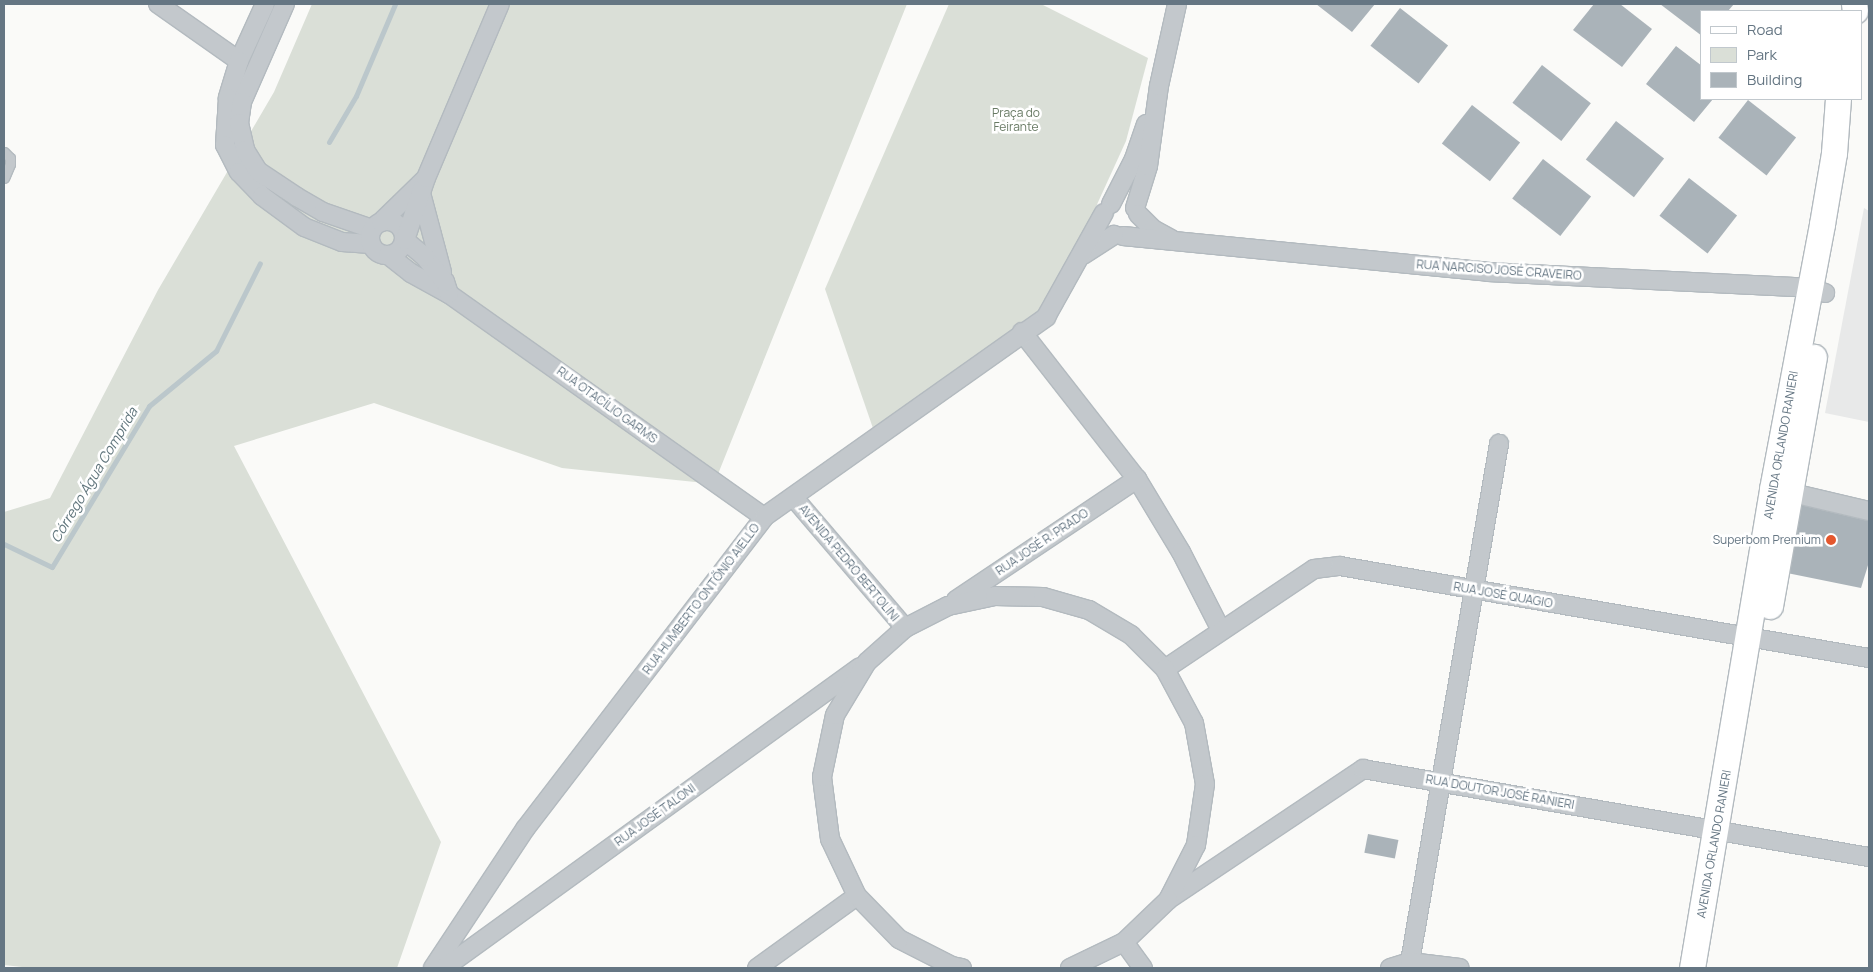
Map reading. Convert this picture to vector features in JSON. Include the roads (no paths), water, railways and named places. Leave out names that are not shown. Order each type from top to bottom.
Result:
[{"type":"main road","name":"AVENIDA ORLANDO RANIERI","points":[[1829,226],[1838,100]]},
{"type":"main road","name":"AVENIDA ORLANDO RANIERI","points":[[1708,968],[1725,832],[1756,640],[1852,100]]},
{"type":"main road","name":"AVENIDA ORLANDO RANIERI","points":[[1692,968],[1725,832]]},
{"type":"street","points":[[158,4],[239,61]]},
{"type":"street","points":[[265,4],[239,61],[224,123],[225,145],[239,172],[262,196],[304,226],[342,242],[396,223],[403,232],[405,240]]},
{"type":"street","points":[[285,4],[250,81],[239,123],[245,150],[258,171],[323,212],[374,232]]},
{"type":"street","points":[[374,232],[378,253],[388,255],[398,252],[405,240],[424,185],[500,4]]},
{"type":"street","points":[[1078,258],[1119,235],[1132,232],[1138,224],[1137,211],[1148,166],[1159,86],[1177,4]]},
{"type":"street","points":[[1078,258],[1134,159],[1159,86]]},
{"type":"street","points":[[374,232],[424,185]]},
{"type":"street","points":[[424,185],[447,288]]},
{"type":"street","points":[[1107,208],[1128,202],[1137,211]]},
{"type":"street","points":[[1107,208],[1107,229],[1119,235]]},
{"type":"street","name":"RUA NARCISO JOSÉ CRAVEIRO","points":[[1137,211],[1153,229],[1173,241]]},
{"type":"street","name":"RUA NARCISO JOSÉ CRAVEIRO","points":[[1119,235],[1488,272],[1817,291]]},
{"type":"street","name":"RUA OTACÍLIO GARMS","points":[[405,240],[424,256],[447,288]]},
{"type":"street","name":"RUA OTACÍLIO GARMS","points":[[388,255],[410,273],[447,288],[764,517]]},
{"type":"street","name":"RUA HUMBERTO ONTÕNIO AIELLO","points":[[432,968],[525,829],[764,517],[794,498],[1022,332],[1046,317],[1054,307],[1078,258]]},
{"type":"street","points":[[1022,332],[1136,479],[1181,552],[1221,630]]},
{"type":"street","points":[[1410,962],[1477,591],[1499,444]]},
{"type":"street","name":"RUA JOSÉ R. PRADO","points":[[948,606],[1136,479]]},
{"type":"street","points":[[1782,490],[1869,511]]},
{"type":"street","name":"AVENIDA PEDRO BERTOLINI","points":[[794,498],[904,628]]},
{"type":"street","name":"RUA JOSÉ QUAGIO","points":[[1165,669],[1314,569],[1340,566],[1756,640],[1869,658]]},
{"type":"street","name":"AVENIDA PEDRO BERTOLINI","points":[[962,968],[952,966],[899,939],[857,896],[830,839],[822,777],[835,715],[867,662],[904,628],[948,606],[995,596],[1043,597],[1080,608],[1130,635],[1165,669],[1194,723],[1205,784],[1196,845],[1168,900],[1124,942],[1070,968]]},
{"type":"street","name":"RUA JOSÉ TALONI","points":[[444,968],[867,662]]},
{"type":"street","name":"RUA DOUTOR JOSÉ RANIERI","points":[[1168,900],[1363,769],[1869,857]]},
{"type":"street","points":[[757,968],[857,896]]},
{"type":"street","points":[[1124,942],[1143,968]]},
{"type":"street","points":[[1390,968],[1410,962],[1460,968]]},
{"type":"lane","points":[[1845,4],[1855,4]]},
{"type":"lane","points":[[4,152],[10,158],[10,164],[4,178]]},
{"type":"waterway","name":"Córrego Água Comprida","points":[[329,142],[356,96],[395,4]]},
{"type":"waterway","name":"Córrego Água Comprida","points":[[4,544],[52,567],[149,406],[216,351],[260,263]]},
{"type":"place","name":"Superbom Premium","points":[[1831,540]]},
{"type":"park label","name":"Praça do Feirante","points":[[1016,120]]}]
